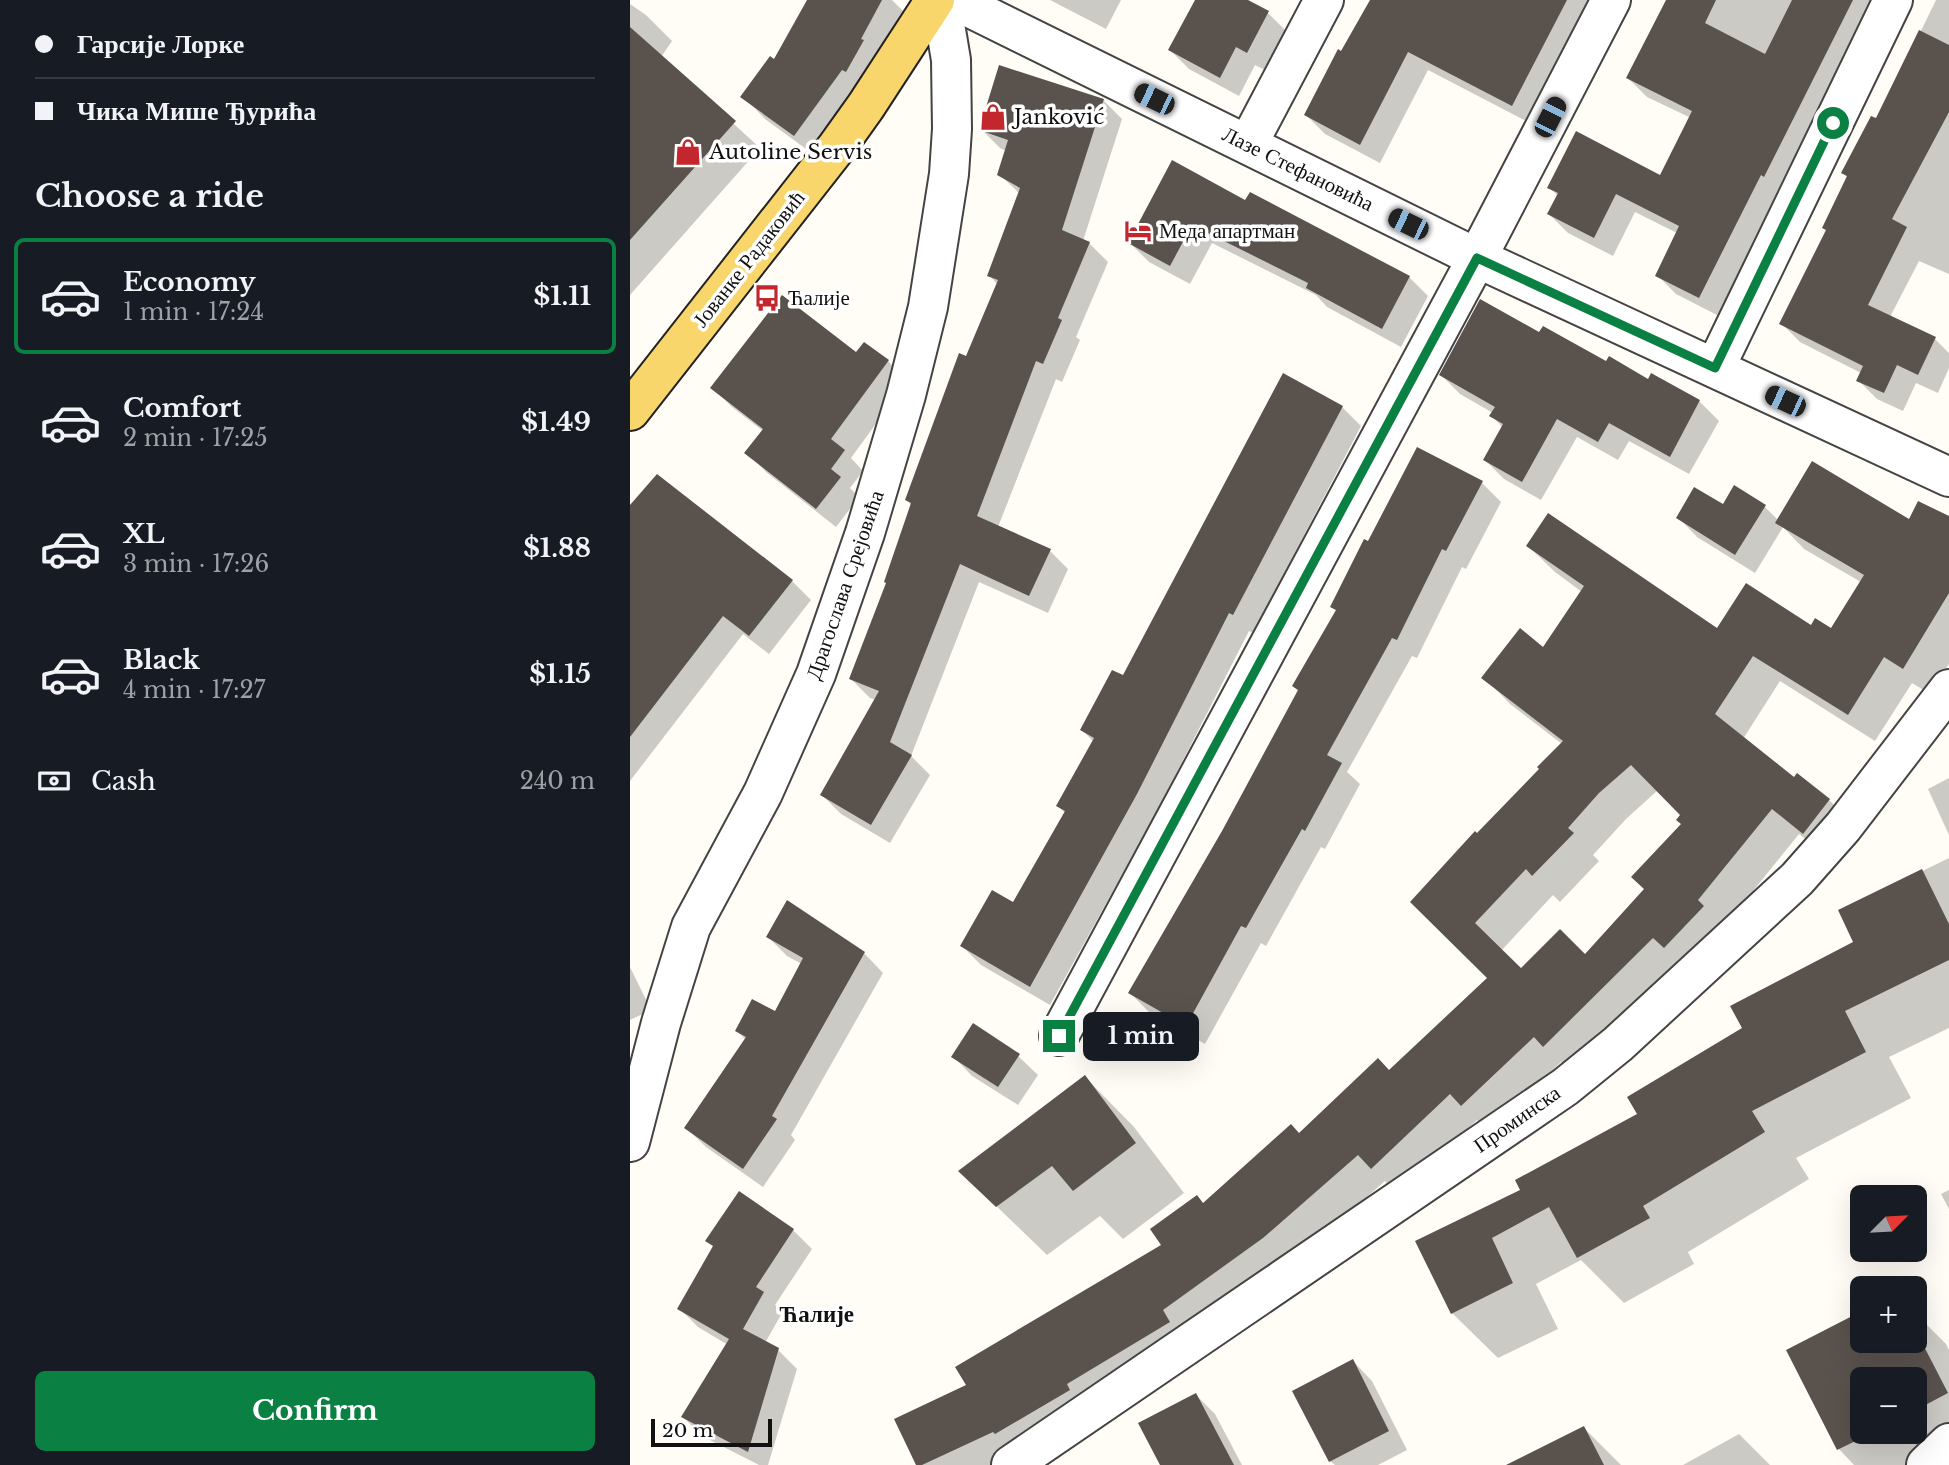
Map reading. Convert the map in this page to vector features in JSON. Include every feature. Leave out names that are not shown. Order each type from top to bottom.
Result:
[{"type":"main road","name":"Јованке Радаковић","points":[[630,411],[836,148],[935,0]]},
{"type":"street","name":"Драгослава Срејовића","points":[[630,1142],[661,1023],[691,927],[763,793],[816,674],[865,533],[906,395],[928,307],[949,174],[952,129],[951,60],[941,0]]},
{"type":"street","name":"Лазе Стефановића","points":[[954,0],[1477,258],[1949,477]]},
{"type":"street","points":[[1248,144],[1324,0]]},
{"type":"street","points":[[1059,1036],[1477,258],[1611,0]]},
{"type":"street","points":[[1715,368],[1893,0]]},
{"type":"street","name":"Проминска","points":[[1011,1465],[1565,1087],[1618,1044],[1797,879],[1851,817],[1949,688]]},
{"type":"street","points":[[1926,1465],[1949,1443]]},
{"type":"building","points":[[807,0],[882,0],[846,72],[842,70],[794,136],[740,97],[770,56],[774,59]]},
{"type":"building","points":[[1195,0],[1248,0],[1269,11],[1247,53],[1236,47],[1220,78],[1168,50]]},
{"type":"building","points":[[1370,0],[1567,0],[1512,106],[1408,52],[1360,145],[1304,115],[1338,49],[1341,51]]},
{"type":"building","points":[[1666,0],[1716,0],[1705,23],[1765,54],[1792,0],[1853,0],[1764,177],[1761,175],[1699,298],[1655,276],[1679,226],[1616,194],[1594,238],[1547,214],[1558,193],[1547,188],[1576,131],[1660,175],[1692,111],[1626,78]]},
{"type":"building","points":[[630,27],[736,121],[630,240]]},
{"type":"building","points":[[1919,30],[1949,45],[1949,112],[1892,219],[1907,227],[1868,305],[1936,337],[1918,375],[1897,365],[1884,393],[1856,381],[1863,366],[1779,324],[1826,230],[1822,228],[1847,176],[1841,173],[1871,116],[1876,118]]},
{"type":"building","points":[[999,65],[1104,99],[1062,230],[1090,242],[1058,318],[1062,320],[1043,364],[1036,361],[977,516],[1051,549],[1029,596],[960,564],[890,742],[912,755],[871,825],[820,795],[879,691],[849,679],[886,583],[884,582],[911,503],[905,500],[959,353],[966,356],[998,280],[987,276],[1020,188],[997,175],[1008,140],[979,130]]},
{"type":"building","points":[[1172,160],[1245,200],[1250,192],[1410,276],[1382,329],[1306,288],[1308,283],[1192,225],[1170,266],[1128,243]]},
{"type":"building","points":[[782,295],[856,352],[864,342],[889,360],[831,439],[845,450],[831,469],[841,477],[816,509],[744,453],[763,429],[710,388]]},
{"type":"building","points":[[1480,299],[1539,332],[1543,326],[1606,361],[1609,356],[1648,379],[1651,373],[1700,400],[1670,457],[1609,423],[1598,442],[1557,419],[1522,482],[1483,460],[1503,424],[1489,416],[1495,407],[1439,375]]},
{"type":"building","points":[[1283,373],[1343,406],[1233,615],[1229,613],[1137,794],[1030,987],[960,946],[992,890],[1013,902],[1065,811],[1056,806],[1094,738],[1080,730],[1112,670],[1123,675]]},
{"type":"building","points":[[1417,447],[1483,481],[1446,551],[1442,549],[1397,640],[1392,638],[1327,755],[1342,763],[1305,831],[1302,829],[1246,928],[1241,926],[1186,1026],[1128,993],[1222,831],[1298,690],[1292,686],[1336,610],[1330,607],[1364,539],[1368,541]]},
{"type":"building","points":[[1812,461],[1909,519],[1918,501],[1949,516],[1949,593],[1903,669],[1884,657],[1848,715],[1753,656],[1715,714],[1794,777],[1797,773],[1830,799],[1803,834],[1772,809],[1698,900],[1704,906],[1664,948],[1653,938],[1543,1047],[1534,1037],[1461,1106],[1450,1094],[1371,1169],[1358,1155],[1263,1238],[1163,1310],[1170,1322],[1067,1384],[1070,1390],[995,1434],[993,1432],[922,1465],[916,1465],[894,1419],[966,1385],[955,1367],[1161,1245],[1150,1229],[1197,1195],[1203,1203],[1291,1124],[1299,1133],[1378,1058],[1389,1070],[1487,978],[1410,902],[1563,741],[1481,678],[1520,628],[1543,647],[1584,586],[1526,546],[1548,513],[1717,628],[1746,583],[1811,625],[1815,618],[1831,628],[1864,575],[1775,523]],"holes":[[[1631,765],[1680,815],[1676,820],[1681,824],[1631,877],[1644,889],[1585,954],[1560,929],[1521,968],[1475,923],[1526,869],[1532,876],[1574,833],[1568,828],[1599,793]]]},
{"type":"building","points":[[657,474],[793,580],[749,636],[723,616],[630,737],[630,505]]},
{"type":"building","points":[[1734,485],[1766,505],[1735,555],[1676,518],[1694,487],[1723,504]]},
{"type":"building","points":[[1922,869],[1949,924],[1949,960],[1845,1011],[1866,1052],[1752,1111],[1765,1132],[1643,1206],[1650,1218],[1577,1258],[1549,1207],[1492,1238],[1513,1283],[1451,1314],[1415,1241],[1520,1190],[1515,1180],[1637,1114],[1627,1097],[1742,1028],[1730,1006],[1853,942],[1838,910]]},
{"type":"building","points":[[787,900],[865,952],[772,1116],[777,1119],[743,1169],[684,1128],[746,1037],[735,1031],[752,999],[775,1011],[803,958],[766,937]]},
{"type":"building","points":[[973,1023],[1020,1054],[998,1087],[951,1057]]},
{"type":"building","points":[[1085,1075],[1136,1143],[1073,1191],[1052,1166],[996,1207],[958,1171]]},
{"type":"building","points":[[739,1191],[794,1229],[756,1287],[764,1292],[743,1329],[779,1348],[748,1452],[681,1417],[729,1339],[677,1309],[713,1246],[705,1241]]},
{"type":"building","points":[[1850,1317],[1850,1353],[1927,1352],[1948,1393],[1927,1404],[1927,1367],[1850,1367],[1850,1444],[1837,1450],[1786,1350]]},
{"type":"building","points":[[1353,1359],[1389,1431],[1329,1462],[1292,1391]]},
{"type":"building","points":[[1196,1393],[1234,1465],[1160,1465],[1138,1423]]},
{"type":"building","points":[[1584,1426],[1604,1465],[1506,1465]]},
{"type":"place","name":"Janković","points":[[993,117]]},
{"type":"place","name":"Autoline Servis","points":[[688,152]]},
{"type":"place","name":"Меда апартман","points":[[1138,231]]},
{"type":"place","name":"Ћалије","points":[[767,298]]},
{"type":"district","name":"Ћалије","points":[[817,1314]]},
{"type":"route","points":[[1059,1036],[1477,258],[1715,368],[1833,123]]}]
